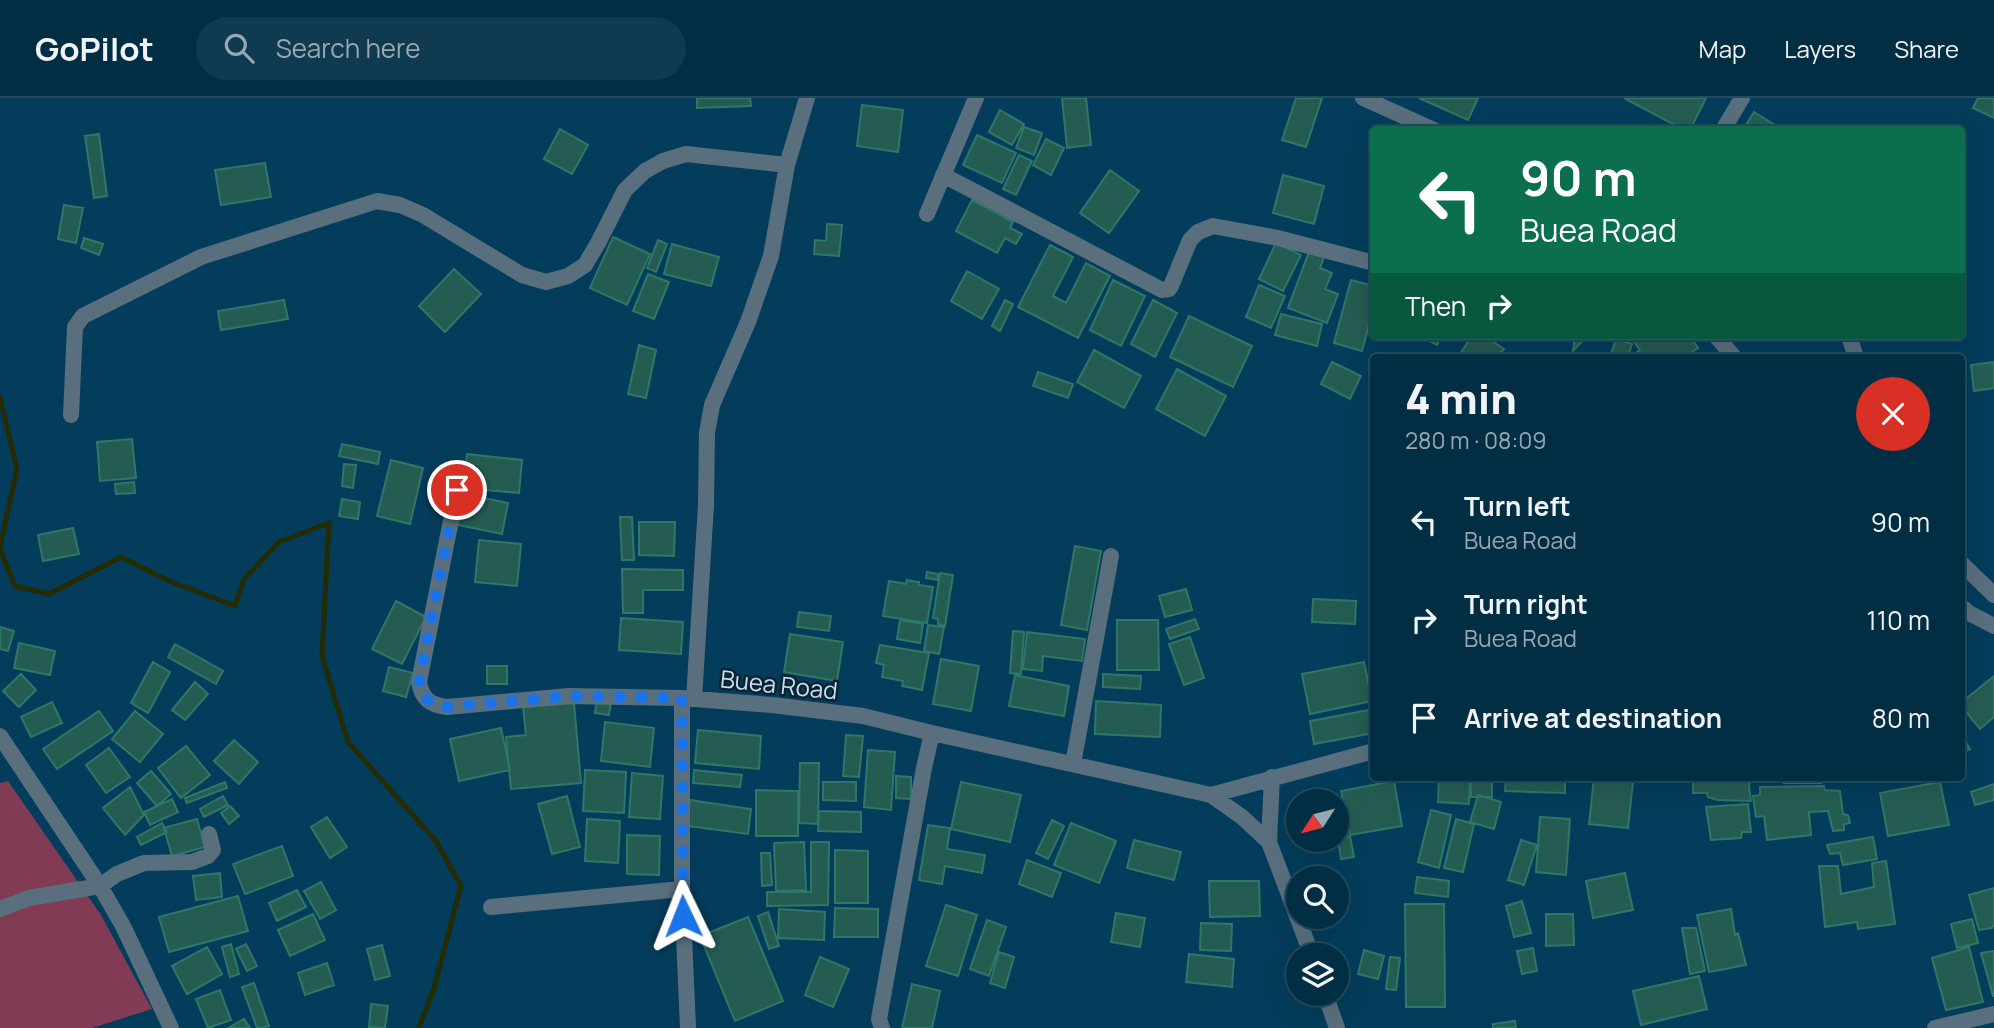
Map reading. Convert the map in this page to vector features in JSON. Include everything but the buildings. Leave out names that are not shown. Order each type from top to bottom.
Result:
[{"type":"street","points":[[688,1028],[682,889],[688,698],[706,505],[707,433],[712,405],[748,322],[767,267],[788,166],[807,98]]},
{"type":"street","points":[[927,214],[976,98]]},
{"type":"street","points":[[1363,98],[1425,126]]},
{"type":"street","points":[[1725,126],[1742,98]]},
{"type":"street","points":[[71,415],[75,327],[83,316],[201,257],[377,201],[400,205],[423,215],[522,275],[546,282],[568,276],[584,265],[625,190],[645,171],[663,161],[686,155],[788,166]]},
{"type":"street","points":[[943,175],[1162,290],[1170,289],[1190,240],[1198,232],[1213,226],[1278,238],[1370,262]]},
{"type":"street","points":[[1719,340],[1731,354]]},
{"type":"street","name":"Buea Road","points":[[457,490],[419,682],[421,693],[428,702],[436,706],[569,696],[688,698],[772,705],[863,716],[1211,795]]},
{"type":"street","points":[[1073,764],[1111,555]]},
{"type":"street","points":[[1965,567],[1994,595]]},
{"type":"street","points":[[1965,613],[1994,626]]},
{"type":"street","points":[[882,1028],[879,1019],[923,768],[932,733]]},
{"type":"street","points":[[0,736],[8,762],[100,886],[123,926],[171,1028]]},
{"type":"street","points":[[1211,795],[1370,752]]},
{"type":"street","points":[[1272,777],[1269,842],[1307,943]]},
{"type":"street","points":[[1211,795],[1242,817],[1269,842]]},
{"type":"street","points":[[0,909],[29,898],[100,886],[117,874],[144,863],[192,862],[208,856],[213,850],[209,834]]},
{"type":"street","points":[[491,907],[682,889]]},
{"type":"street","points":[[1329,1006],[1337,1028]]},
{"type":"street","points":[[1935,1028],[1994,1014]]},
{"type":"shaded area","points":[[8,781],[101,915],[152,1009],[92,1028],[0,1028],[0,783]]},
{"type":"waterway","points":[[0,397],[17,469],[0,547]]},
{"type":"waterway","points":[[0,549],[15,586],[49,594],[121,557],[169,581],[235,606],[244,579],[279,542],[329,523],[322,656],[348,742],[436,841],[461,886],[434,988],[419,1028]]},
{"type":"route","points":[[457,490],[419,682],[421,693],[428,702],[447,707],[569,696],[682,698],[683,916]]}]
